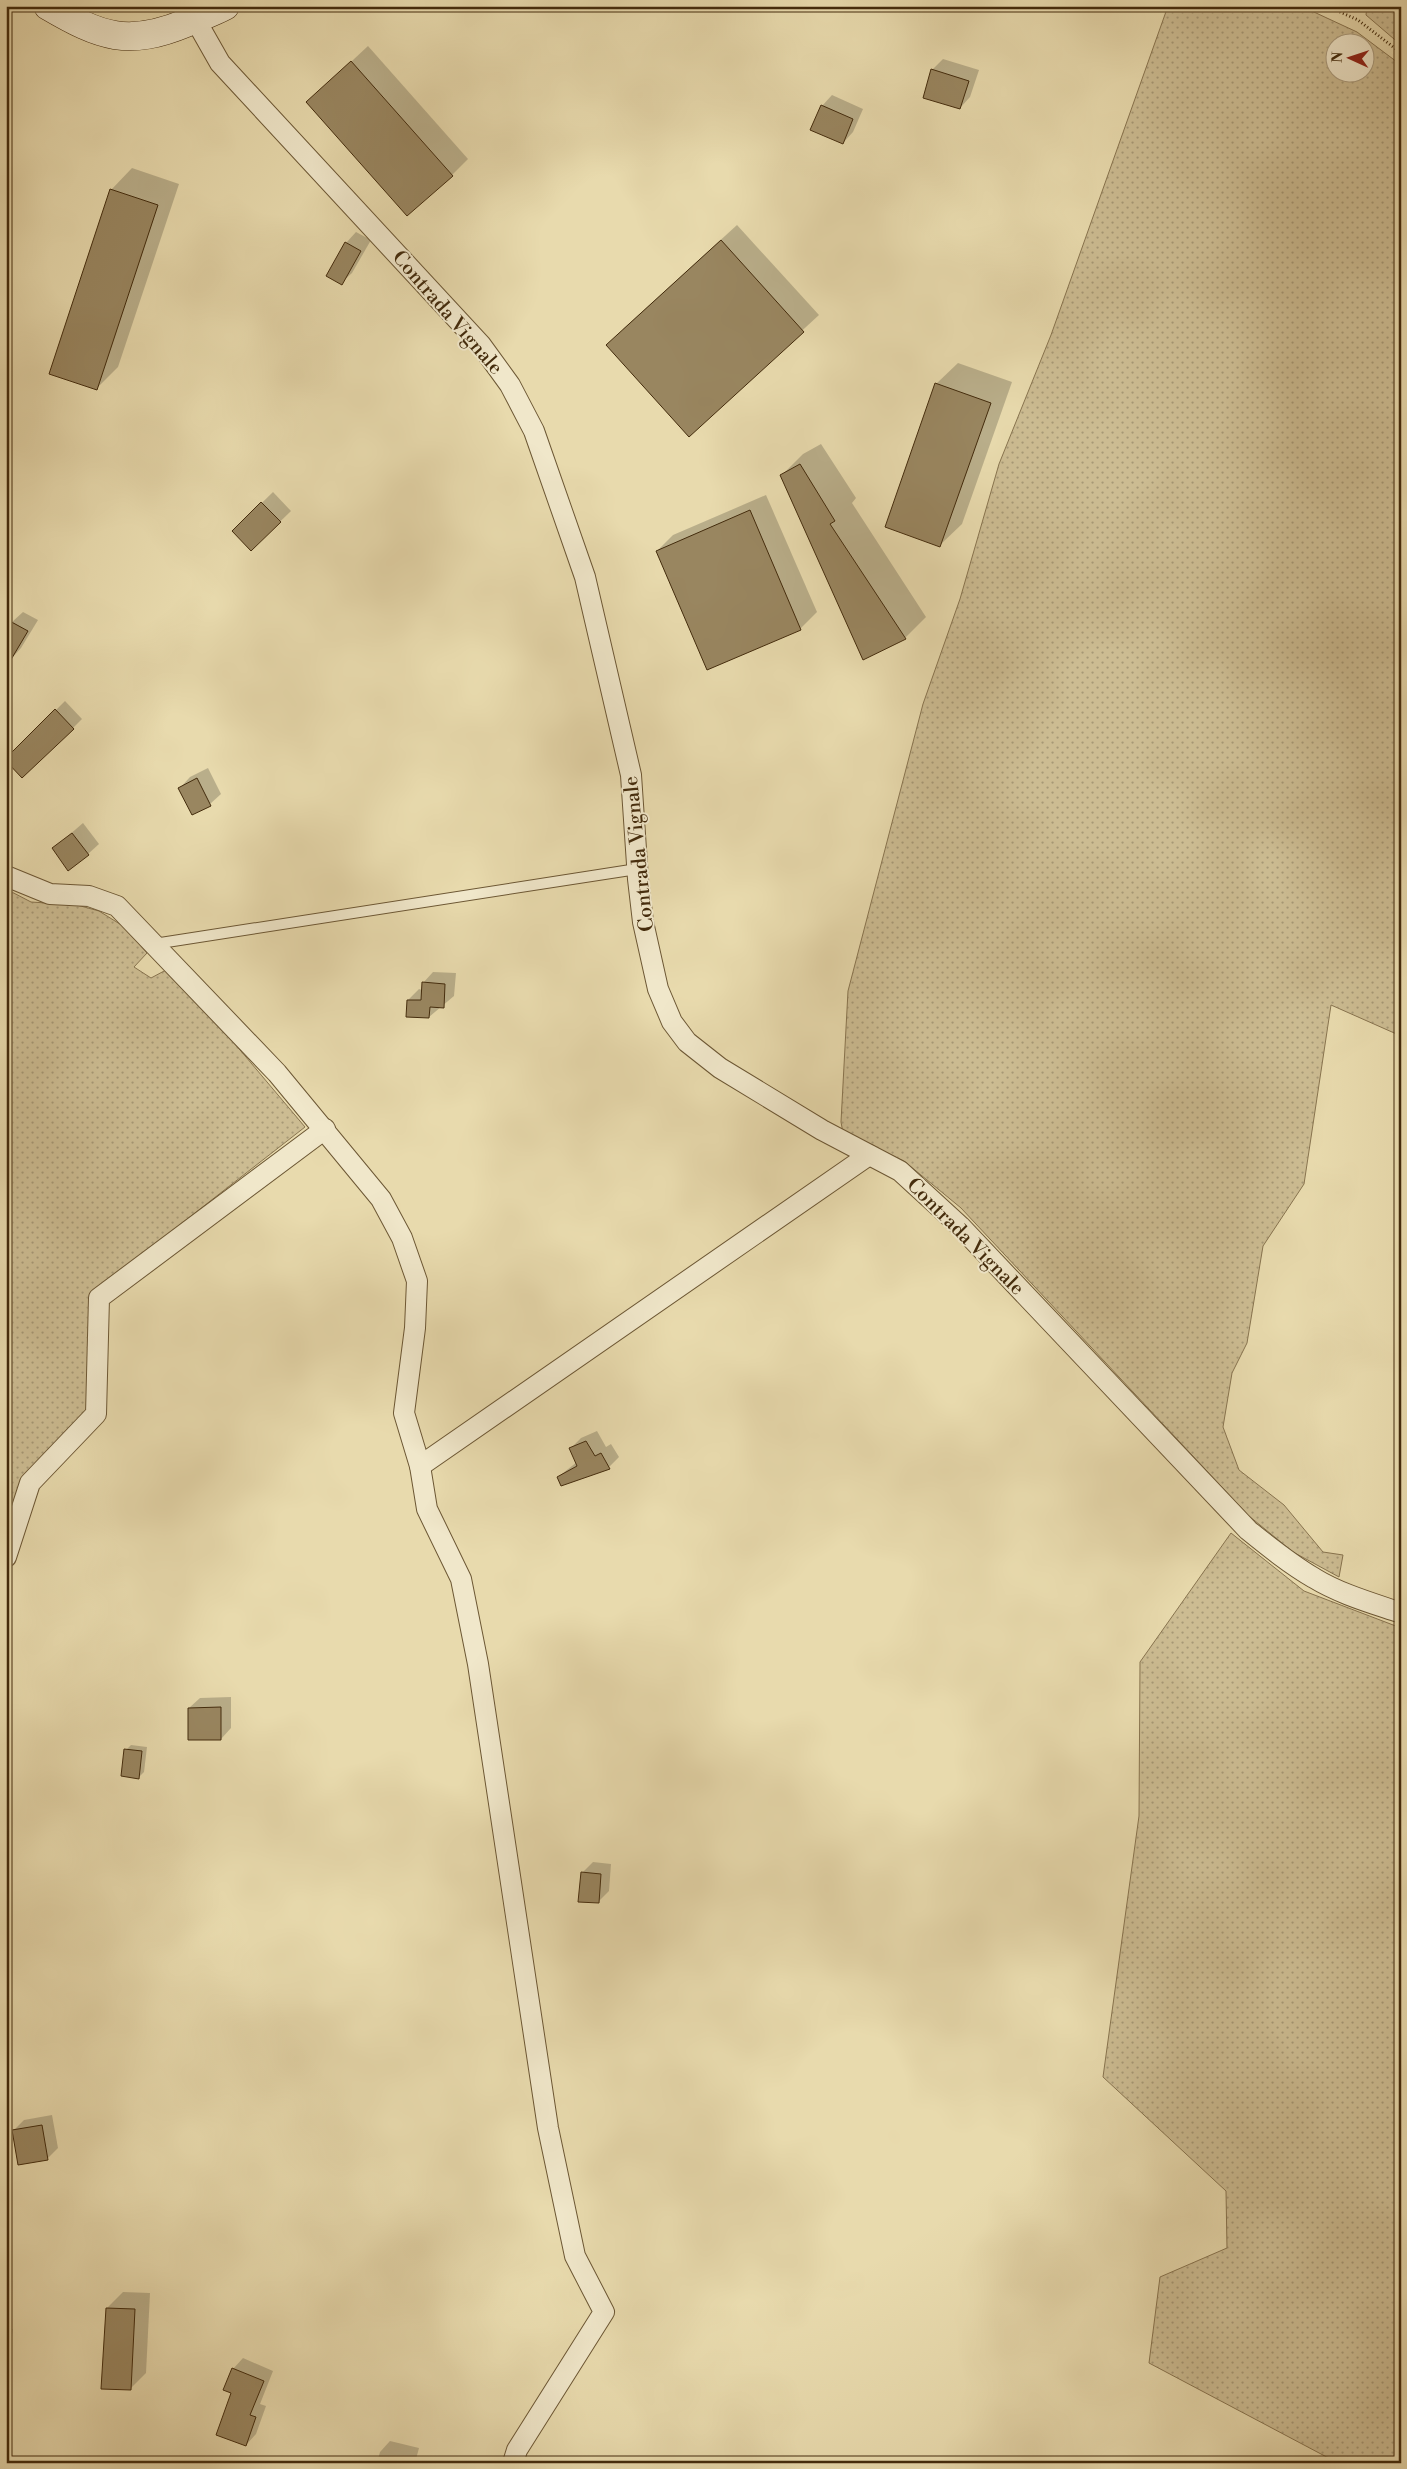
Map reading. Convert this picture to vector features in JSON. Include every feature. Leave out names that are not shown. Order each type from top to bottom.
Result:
[{"type":"main road","points":[[48,6],[94,30],[120,37],[161,33],[225,6]]},
{"type":"street","name":"Contrada Vignale","points":[[195,19],[220,63],[481,345],[510,385],[534,431],[585,577],[631,775],[637,869],[643,922],[658,989],[672,1022],[687,1042],[720,1068],[869,1155],[900,1171],[960,1226],[1256,1536],[1278,1555],[1315,1579],[1350,1595],[1401,1613]]},
{"type":"street","points":[[6,876],[50,894],[89,896],[117,906],[277,1073],[380,1199],[402,1238],[416,1280],[416,1328],[404,1413],[420,1466],[427,1509],[461,1579],[478,1664],[548,2128],[576,2256],[604,2312],[517,2450],[513,2463]]},
{"type":"street","points":[[6,1557],[30,1482],[96,1414],[99,1298],[324,1129]]},
{"type":"street","points":[[420,1466],[869,1155]]},
{"type":"lane","points":[[154,944],[637,869]]},
{"type":"path","points":[[1327,6],[1358,20],[1401,53]]},
{"type":"shaded area","points":[[1168,6],[1301,6],[1357,32],[1324,32],[1324,82],[1374,82],[1374,45],[1401,65],[1401,1036],[1331,1005],[1304,1184],[1263,1246],[1247,1343],[1232,1373],[1223,1427],[1239,1470],[1284,1505],[1323,1552],[1343,1555],[1339,1577],[1293,1552],[1249,1516],[961,1208],[904,1161],[843,1133],[841,1122],[848,991],[923,704],[960,599],[999,464],[1051,335]]},
{"type":"shaded area","points":[[1367,6],[1401,6],[1401,45],[1366,15]]},
{"type":"shaded area","points":[[6,889],[31,902],[77,905],[99,911],[123,926],[147,953],[134,967],[151,978],[166,970],[176,974],[305,1127],[90,1295],[87,1411],[6,1528]]},
{"type":"shaded area","points":[[1231,1533],[1304,1591],[1401,1628],[1401,2463],[1338,2463],[1149,2363],[1160,2277],[1227,2248],[1226,2191],[1103,2077],[1139,1816],[1140,1662]]},
{"type":"building","points":[[351,61],[453,176],[407,216],[306,102]]},
{"type":"building","points":[[931,69],[969,81],[960,109],[923,98]]},
{"type":"building","points":[[821,105],[853,119],[843,144],[810,130]]},
{"type":"building","points":[[110,189],[158,205],[97,390],[49,374]]},
{"type":"building","points":[[721,240],[804,332],[689,437],[606,345]]},
{"type":"building","points":[[345,242],[361,251],[342,285],[326,276]]},
{"type":"building","points":[[935,383],[991,403],[940,547],[885,527]]},
{"type":"building","points":[[800,464],[835,521],[830,524],[906,639],[863,660],[780,475]]},
{"type":"building","points":[[261,502],[281,522],[251,551],[232,531]]},
{"type":"building","points":[[750,510],[801,630],[707,670],[656,551]]},
{"type":"building","points":[[6,619],[28,631],[6,668]]},
{"type":"building","points":[[55,709],[74,729],[22,778],[6,761],[6,758]]},
{"type":"building","points":[[197,778],[211,806],[192,815],[178,788]]},
{"type":"building","points":[[72,833],[89,855],[68,871],[52,848]]},
{"type":"building","points":[[422,982],[445,984],[444,1008],[430,1007],[429,1018],[406,1017],[407,1000],[421,1000]]},
{"type":"building","points":[[586,1441],[595,1456],[601,1453],[610,1469],[561,1486],[557,1477],[577,1466],[569,1448]]},
{"type":"building","points":[[221,1707],[221,1740],[188,1740],[188,1708]]},
{"type":"building","points":[[124,1749],[142,1751],[139,1779],[121,1776]]},
{"type":"building","points":[[581,1872],[601,1874],[599,1903],[578,1902]]},
{"type":"building","points":[[42,2125],[48,2160],[18,2165],[12,2130]]},
{"type":"building","points":[[106,2308],[135,2309],[131,2390],[101,2389]]},
{"type":"building","points":[[232,2368],[264,2381],[250,2415],[256,2417],[246,2446],[216,2435],[231,2393],[223,2390]]}]
